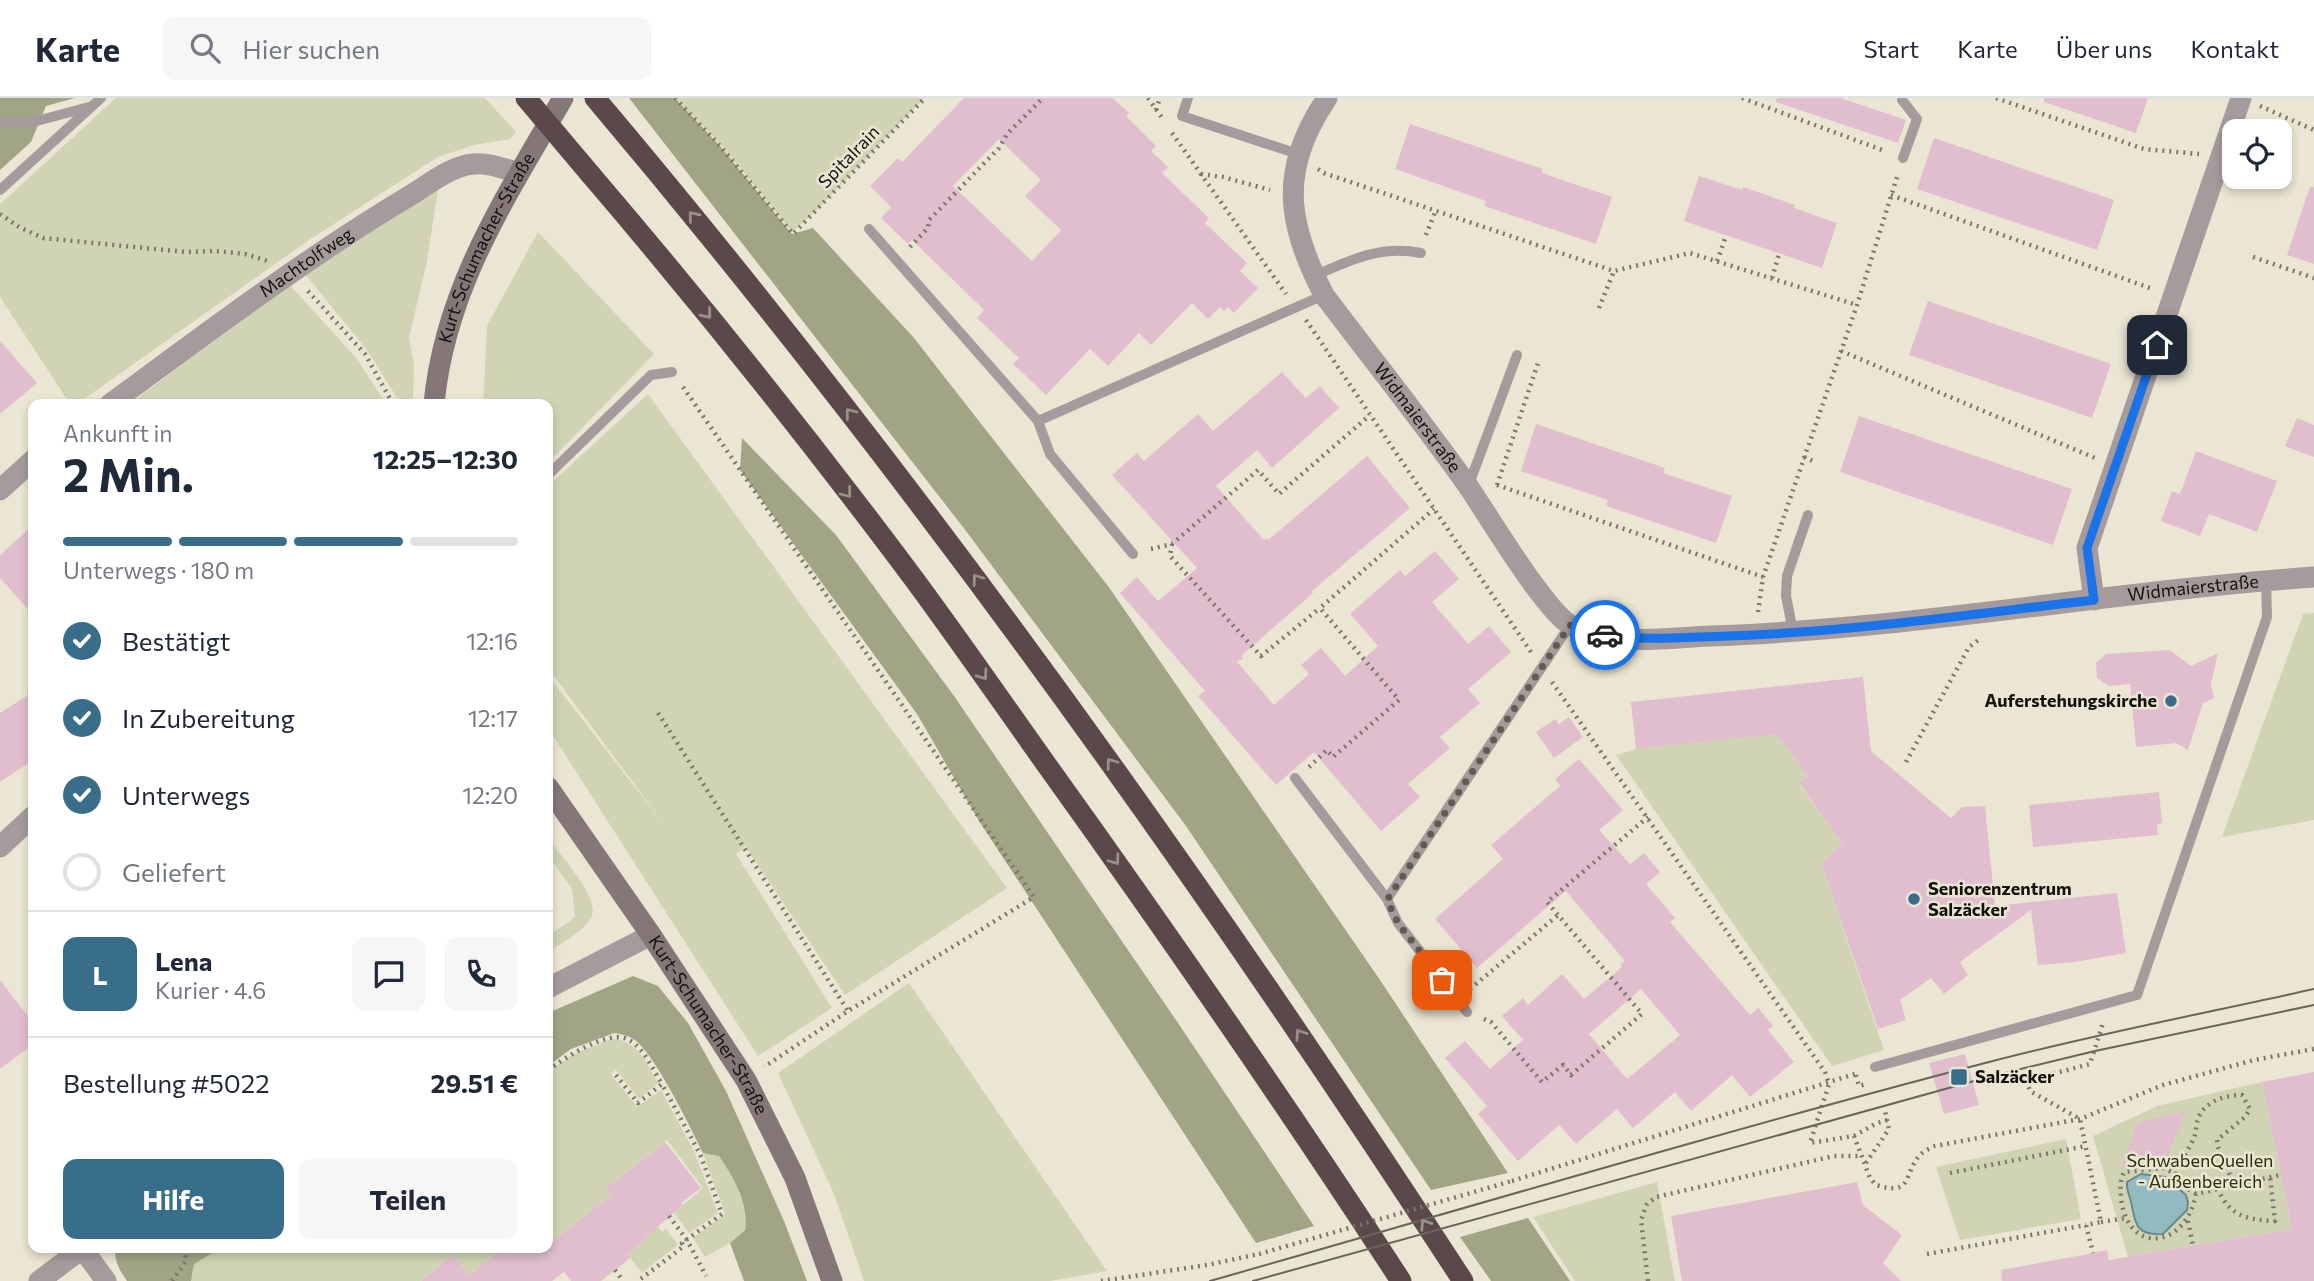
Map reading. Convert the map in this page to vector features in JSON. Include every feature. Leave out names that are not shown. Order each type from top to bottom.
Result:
[{"type":"highway","points":[[526,98],[741,356],[914,579],[1140,895],[1312,1144],[1401,1281]]},
{"type":"highway","points":[[594,98],[775,316],[976,578],[1079,718],[1267,984],[1462,1281]]},
{"type":"street","name":"Kurt-Schumacher-Straße","points":[[435,399],[443,345],[468,268],[562,98]]},
{"type":"street","name":"Widmaierstraße","points":[[1327,98],[1311,123],[1297,154],[1292,196],[1300,237],[1314,275],[1324,295],[1471,491],[1549,605],[1570,625],[1598,634],[1629,639],[1755,635],[1865,626],[2266,580],[2314,577]]},
{"type":"street","points":[[2094,600],[2087,548],[2221,155],[2248,101]]},
{"type":"street","name":"Machtolfweg","points":[[117,399],[292,273],[453,169],[472,164],[495,166],[519,173]]},
{"type":"street","points":[[0,489],[28,464]]},
{"type":"street","name":"Kurt-Schumacher-Straße","points":[[553,794],[651,935],[746,1080],[795,1178],[832,1281]]},
{"type":"street","points":[[0,847],[28,821]]},
{"type":"street","points":[[553,985],[651,935]]},
{"type":"street","points":[[39,1281],[76,1253]]},
{"type":"street","points":[[86,1253],[106,1281]]},
{"type":"lane","points":[[0,190],[101,98]]},
{"type":"lane","points":[[1188,98],[1182,116],[1297,154]]},
{"type":"lane","points":[[1900,99],[1917,119],[1903,158]]},
{"type":"lane","points":[[0,123],[33,121],[92,107]]},
{"type":"lane","points":[[869,229],[1038,421],[1051,454],[1133,554]]},
{"type":"lane","points":[[1314,275],[1383,250],[1418,252]]},
{"type":"lane","points":[[1038,421],[1324,295]]},
{"type":"lane","points":[[1471,491],[1517,355]]},
{"type":"lane","points":[[553,470],[651,375],[672,372]]},
{"type":"lane","points":[[1793,632],[1786,596],[1787,576],[1808,515]]},
{"type":"lane","points":[[1875,1068],[2137,995],[2267,617],[2266,580]]},
{"type":"lane","points":[[1387,900],[1570,625]]},
{"type":"lane","points":[[1296,778],[1387,900],[1398,923],[1467,1012]]},
{"type":"path","name":"Spitalrain","points":[[676,98],[721,147],[793,234],[925,98]]},
{"type":"path","points":[[897,261],[928,228],[929,220],[1043,98]]},
{"type":"path","points":[[1148,98],[1163,121]]},
{"type":"path","points":[[1156,110],[1160,98]]},
{"type":"path","points":[[1742,98],[1903,158],[1857,305],[1763,578],[1755,635]]},
{"type":"path","points":[[1996,98],[2144,149],[2221,155]]},
{"type":"path","points":[[2248,101],[2314,130]]},
{"type":"path","points":[[1171,131],[1296,307],[1541,668],[1825,1072],[1829,1084],[1810,1143],[1854,1136],[1887,1120]]},
{"type":"path","points":[[1297,154],[1324,173],[1614,271],[1690,253],[1857,305]]},
{"type":"path","points":[[1200,174],[1223,177],[1292,196]]},
{"type":"path","points":[[1891,195],[2174,296]]},
{"type":"path","points":[[1418,252],[1436,210]]},
{"type":"path","points":[[0,214],[43,238],[186,252],[246,254],[268,260]]},
{"type":"path","points":[[1717,261],[1726,236]]},
{"type":"path","points":[[1772,278],[1779,254]]},
{"type":"path","points":[[2253,257],[2314,278]]},
{"type":"path","points":[[1599,308],[1614,271]]},
{"type":"path","points":[[292,273],[365,354],[390,399]]},
{"type":"path","points":[[1841,351],[2115,466]]},
{"type":"path","points":[[1497,485],[1538,363]]},
{"type":"path","points":[[672,372],[1034,897],[848,1011],[746,1080]]},
{"type":"path","points":[[1370,415],[1279,494],[1258,470],[1172,544],[1170,555],[1261,656],[1434,509]]},
{"type":"path","points":[[1804,457],[1815,462]]},
{"type":"path","points":[[1471,491],[1497,485],[1763,578]]},
{"type":"path","points":[[1296,778],[1327,750],[1333,757],[1399,700],[1320,608]]},
{"type":"path","points":[[1906,762],[1969,647],[1992,631]]},
{"type":"path","points":[[658,713],[848,1011]]},
{"type":"path","points":[[1467,1012],[1491,1022],[1542,1082],[1563,1065],[1572,1075],[1642,1014],[1547,902],[1648,817]]},
{"type":"path","points":[[1457,999],[1558,915]]},
{"type":"path","points":[[2026,1081],[2090,1064],[2104,1021]]},
{"type":"path","points":[[553,1067],[573,1053],[612,1038],[629,1040],[645,1056],[700,1154],[722,1214],[682,1243],[684,1246],[638,1281]]},
{"type":"path","points":[[1854,1136],[1876,1185],[1896,1189],[1907,1184],[1921,1154],[1935,1146],[2080,1119],[2163,1085],[2254,1060],[2314,1049]]},
{"type":"path","points":[[1101,1281],[1259,1254],[1512,1181],[1875,1068]]},
{"type":"path","points":[[1856,1074],[1859,1086],[1861,1085]]},
{"type":"path","points":[[2024,1074],[2029,1091],[2080,1119],[2101,1222]]},
{"type":"path","points":[[616,1075],[638,1103],[662,1084]]},
{"type":"path","points":[[2176,1174],[2196,1135],[2197,1120],[2203,1111],[2211,1102],[2222,1097],[2242,1095],[2249,1109],[2245,1117],[2217,1140],[2234,1185]]},
{"type":"path","points":[[1865,1164],[1889,1129],[1885,1111]]},
{"type":"path","points":[[1950,1173],[2086,1146]]},
{"type":"path","points":[[1648,1281],[1641,1220],[1647,1204],[1656,1197],[1834,1156],[1861,1156]]},
{"type":"path","points":[[2167,1157],[2181,1163]]},
{"type":"path","points":[[2196,1194],[2187,1220],[2171,1235],[2158,1239],[2144,1236],[2131,1228],[2126,1218],[2120,1181],[2124,1172],[2163,1168],[2176,1174],[2183,1186],[2196,1194],[2280,1175]]},
{"type":"path","points":[[2218,1188],[2223,1202],[2232,1210],[2258,1220],[2275,1221],[2270,1177]]},
{"type":"path","points":[[668,1216],[687,1240],[706,1276]]},
{"type":"path","points":[[1927,1254],[2126,1218]]},
{"type":"path","points":[[2187,1220],[2193,1246]]},
{"type":"path","points":[[2086,1225],[2092,1253]]},
{"type":"path","points":[[172,1281],[186,1261],[185,1253]]},
{"type":"path","points":[[615,1270],[623,1281]]},
{"type":"green space","points":[[0,98],[75,98],[46,106],[31,142],[0,170]]},
{"type":"green space","points":[[116,98],[485,98],[516,132],[510,139],[474,145],[438,157],[309,240],[84,399],[67,399],[0,297],[0,204]]},
{"type":"green space","points":[[629,98],[675,98],[721,147],[792,234],[813,228],[914,338],[1108,586],[1378,977],[1508,1173],[1431,1190],[1186,826],[963,527]]},
{"type":"green space","points":[[676,98],[924,98],[816,211],[792,232],[722,146]]},
{"type":"green space","points":[[438,189],[427,261],[409,338],[414,365],[413,398],[398,399],[366,349],[305,274]]},
{"type":"green space","points":[[538,232],[654,354],[553,458],[553,399],[483,399],[487,326]]},
{"type":"green space","points":[[290,285],[357,359],[383,399],[136,399]]},
{"type":"green space","points":[[648,394],[1007,888],[845,995],[745,846],[736,854],[832,1008],[758,1056],[553,736],[553,681],[666,827],[553,675],[553,481]]},
{"type":"green space","points":[[742,438],[836,535],[954,696],[1314,1226],[1256,1243],[979,821],[917,714],[740,470]]},
{"type":"green space","points":[[2314,613],[2314,820],[2222,837],[2303,614]]},
{"type":"green space","points":[[1783,733],[1785,745],[1808,777],[1799,784],[1842,843],[1821,863],[1884,1050],[1832,1066],[1616,755],[1636,749]]},
{"type":"green space","points":[[553,844],[585,889],[593,910],[591,918],[583,928],[553,949],[553,932],[575,917],[572,889],[553,862]]},
{"type":"green space","points":[[633,976],[658,986],[688,1023],[726,1091],[784,1221],[807,1281],[744,1281],[730,1243],[745,1230],[745,1210],[739,1191],[719,1156],[703,1153],[652,1060],[635,1040],[614,1033],[571,1049],[553,1062],[553,1011]]},
{"type":"green space","points":[[909,983],[1107,1271],[1050,1281],[864,1281],[834,1194],[778,1073]]},
{"type":"green space","points":[[612,1039],[621,1040],[635,1048],[658,1083],[639,1099],[616,1070],[611,1074],[637,1107],[661,1090],[694,1151],[718,1213],[689,1233],[674,1213],[703,1188],[667,1140],[606,1188],[611,1195],[553,1241],[553,1068],[573,1054]]},
{"type":"green space","name":"SchwabenQuellen - Außenbereich","points":[[2262,1082],[2292,1229],[2128,1257],[2093,1136],[2157,1106]]},
{"type":"green space","points":[[2066,1139],[2081,1219],[1960,1240],[1936,1167]]},
{"type":"green space","points":[[703,1153],[719,1155],[738,1190],[745,1220],[745,1229],[730,1243],[705,1257],[693,1238],[725,1214]]},
{"type":"green space","points":[[1657,1182],[1675,1281],[1575,1281],[1533,1217]]},
{"type":"green space","points":[[1528,1218],[1570,1281],[1491,1281],[1460,1237]]},
{"type":"green space","points":[[652,1220],[662,1232],[666,1229],[678,1245],[642,1273],[627,1254],[638,1230]]},
{"type":"green space","points":[[115,1253],[213,1253],[194,1264],[191,1281],[127,1281],[116,1261]]},
{"type":"green space","points":[[213,1253],[498,1253],[469,1275],[453,1255],[421,1281],[191,1281],[194,1264]]},
{"type":"water","points":[[2141,1174],[2165,1177],[2186,1195],[2187,1210],[2163,1234],[2146,1232],[2135,1220],[2127,1182]]},
{"type":"building","points":[[964,98],[1113,98],[1129,113],[1126,116],[1156,146],[1151,151],[1168,167],[1162,173],[1209,218],[1205,223],[1247,263],[1240,271],[1258,288],[1234,313],[1228,307],[1224,311],[1220,307],[1208,319],[1192,303],[1151,345],[1139,333],[1108,366],[1090,349],[1046,395],[1013,364],[1019,358],[977,318],[984,310],[912,240],[908,244],[881,218],[891,207],[870,186],[898,158],[902,162]],"holes":[[[999,139],[1041,180],[1025,196],[1061,230],[1032,261],[953,186]]]},
{"type":"building","points":[[1777,98],[1840,98],[1906,120],[1898,143],[1776,102]]},
{"type":"building","points":[[2044,98],[2148,98],[2136,133],[2044,102]]},
{"type":"building","points":[[1410,124],[1543,169],[1542,173],[1612,197],[1596,244],[1484,206],[1486,201],[1395,169]]},
{"type":"building","points":[[1934,138],[2114,200],[2097,250],[1917,189]]},
{"type":"building","points":[[1699,176],[1742,190],[1743,187],[1837,223],[1822,268],[1684,221]]},
{"type":"building","points":[[2310,187],[2314,187],[2314,264],[2287,255]]},
{"type":"building","points":[[1928,301],[2111,364],[2092,418],[1909,355]]},
{"type":"building","points":[[0,341],[37,383],[0,414]]},
{"type":"building","points":[[1282,372],[1306,398],[1320,386],[1339,408],[1272,468],[1257,450],[1216,486],[1264,540],[1268,540],[1367,456],[1410,508],[1312,591],[1313,593],[1237,662],[1274,705],[1309,674],[1301,665],[1321,648],[1345,676],[1378,646],[1350,614],[1400,570],[1405,576],[1435,551],[1459,579],[1432,602],[1468,644],[1489,626],[1511,652],[1468,689],[1480,703],[1440,737],[1450,748],[1408,784],[1420,797],[1381,831],[1314,752],[1276,785],[1198,696],[1205,691],[1120,593],[1137,577],[1158,601],[1197,568],[1112,475],[1137,453],[1144,461],[1198,414],[1213,431]]},
{"type":"building","points":[[1859,416],[2072,489],[2053,545],[1840,472]]},
{"type":"building","points":[[2297,418],[2314,425],[2314,457],[2285,446]]},
{"type":"building","points":[[1536,424],[1665,468],[1663,473],[1732,496],[1716,543],[1606,506],[1608,500],[1521,471]]},
{"type":"building","points":[[2196,451],[2277,481],[2257,532],[2209,514],[2200,536],[2161,521],[2172,491],[2180,494]]},
{"type":"building","points":[[28,530],[28,609],[0,578],[0,555]]},
{"type":"building","name":"Auferstehungskirche","points":[[2170,650],[2191,666],[2218,653],[2211,685],[2214,698],[2203,703],[2188,750],[2176,743],[2136,747],[2130,684],[2109,686],[2097,678],[2096,663],[2106,654]]},
{"type":"building","name":"Seniorenzentrum Salzäcker","points":[[1863,677],[1871,751],[1951,818],[1962,807],[1985,806],[1995,906],[2117,893],[2126,953],[2038,965],[2031,910],[1960,962],[1968,975],[1944,994],[1931,978],[1900,1000],[1906,1020],[1878,1029],[1821,863],[1842,843],[1799,783],[1808,777],[1777,734],[1636,749],[1631,702]]},
{"type":"building","points":[[28,695],[28,763],[0,782],[0,713]]},
{"type":"building","points":[[1569,717],[1583,737],[1554,758],[1536,732],[1555,719],[1559,724]]},
{"type":"building","points":[[1579,759],[1623,810],[1599,830],[1630,864],[1644,853],[1660,872],[1646,884],[1675,918],[1670,922],[1750,1015],[1758,1008],[1773,1026],[1768,1030],[1794,1062],[1750,1097],[1732,1075],[1691,1111],[1675,1092],[1633,1128],[1617,1109],[1576,1144],[1559,1125],[1518,1161],[1478,1114],[1487,1106],[1445,1058],[1465,1041],[1490,1069],[1523,1040],[1502,1016],[1523,998],[1528,1005],[1562,974],[1584,999],[1622,967],[1620,964],[1625,961],[1566,891],[1477,968],[1435,919],[1503,859],[1491,845],[1560,786],[1555,779]],"holes":[[[1641,989],[1680,1035],[1627,1079],[1589,1034]]]},
{"type":"building","points":[[2159,792],[2162,823],[2157,824],[2158,835],[2033,847],[2029,805]]},
{"type":"building","points":[[0,980],[28,1016],[28,1048],[0,1069]]},
{"type":"building","points":[[1965,1054],[1979,1105],[1944,1114],[1929,1063]]},
{"type":"building","points":[[2314,1072],[2314,1281],[2002,1281],[2001,1270],[2107,1250],[2109,1260],[2292,1229],[2262,1082]]},
{"type":"building","points":[[2185,1112],[2167,1157],[2121,1168],[2138,1122]]},
{"type":"building","points":[[665,1142],[701,1188],[681,1203],[683,1205],[627,1254],[630,1258],[601,1281],[571,1281],[564,1272],[552,1281],[421,1281],[453,1255],[469,1275],[498,1253],[553,1253],[553,1241],[611,1195],[606,1188]]},
{"type":"building","points":[[1857,1182],[1863,1205],[1902,1235],[1883,1263],[1901,1281],[1682,1281],[1671,1216]]},
{"type":"tram line","points":[[1210,1281],[1696,1142],[1989,1062],[2314,989]]},
{"type":"tram line","points":[[1253,1281],[1992,1076],[2095,1051],[2314,1005]]},
{"type":"way so far","points":[[1442,980],[1398,923],[1387,900],[1570,625],[1605,635]]},
{"type":"place","name":"Auferstehungskirche","points":[[2171,701]]},
{"type":"place","name":"Seniorenzentrum Salzäcker","points":[[1914,899]]},
{"type":"place","name":"Salzäcker","points":[[1959,1077]]},
{"type":"route","points":[[1605,635],[1629,639],[1755,635],[1865,626],[2094,600],[2087,548],[2157,345]]}]
